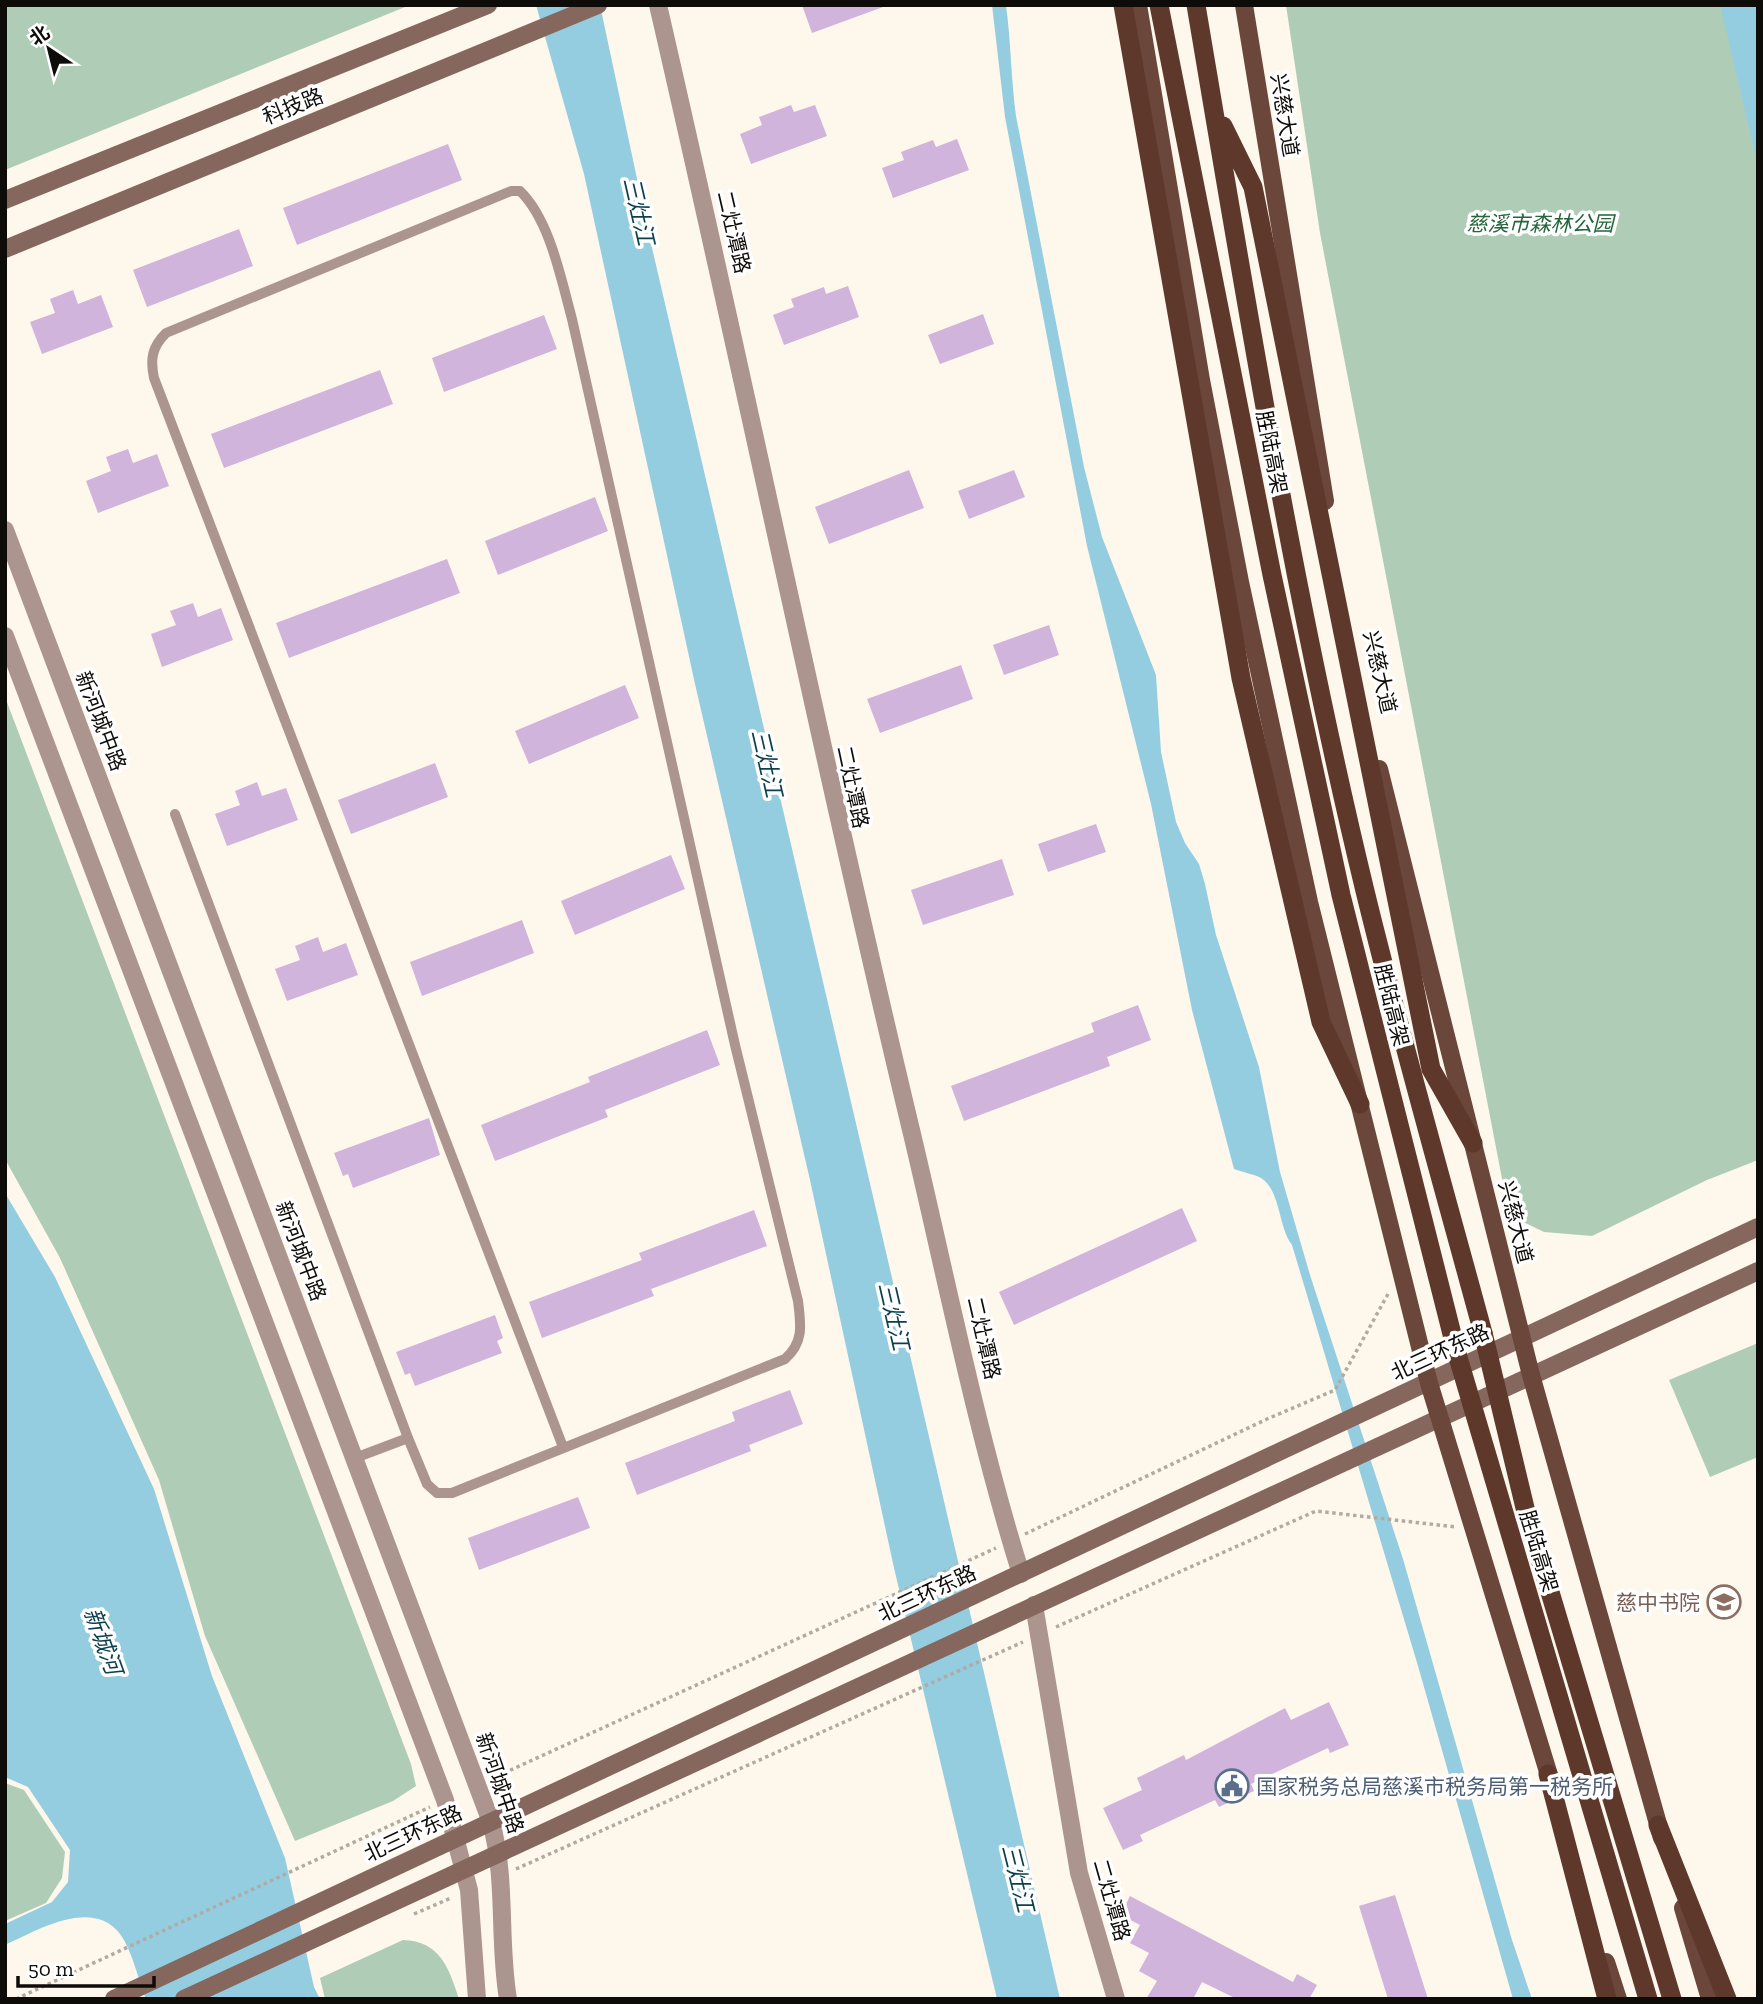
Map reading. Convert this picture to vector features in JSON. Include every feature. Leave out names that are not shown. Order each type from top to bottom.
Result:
[{"type":"highway","points":[[1123,5],[1241,678],[1321,1021],[1360,1104]]},
{"type":"highway","name":"胜陆高架","points":[[1159,5],[1272,575],[1341,895],[1457,1354],[1648,1999]]},
{"type":"highway","name":"胜陆高架","points":[[1196,5],[1257,369],[1296,570],[1365,890],[1492,1367],[1526,1512],[1672,1999]]},
{"type":"highway","points":[[1213,106],[1253,187],[1430,1069],[1473,1143]]},
{"type":"highway","points":[[1548,1774],[1607,1999]]},
{"type":"highway","points":[[1658,1825],[1721,1997]]},
{"type":"main road","name":"科技路","points":[[5,200],[488,5]]},
{"type":"main road","name":"科技路","points":[[5,249],[598,5]]},
{"type":"main road","points":[[1139,5],[1201,380],[1240,582],[1309,902],[1429,1383],[1618,1999]]},
{"type":"main road","name":"兴慈大道","points":[[1244,5],[1350,654],[1531,1375],[1658,1825]]},
{"type":"main road","name":"北三环东路","points":[[114,1999],[1758,1227]]},
{"type":"main road","points":[[184,1999],[1758,1271]]},
{"type":"street","name":"二灶潭路","points":[[658,5],[721,276],[843,848],[1021,1574]]},
{"type":"street","name":"新河城中路","points":[[5,530],[491,1822],[502,1875],[504,1975],[508,1999]]},
{"type":"street","points":[[5,636],[445,1800],[469,1890],[477,1999]]},
{"type":"street","name":"二灶潭路","points":[[1034,1605],[1079,1873],[1116,1999]]},
{"type":"lane","points":[[175,814],[408,1438],[427,1484],[437,1493],[452,1493],[785,1359],[796,1349],[802,1332],[798,1301],[729,1017],[572,319],[554,252],[528,199],[520,191],[511,191],[166,333],[156,343],[151,362],[164,404],[563,1447]]},
{"type":"lane","points":[[355,1458],[408,1438]]},
{"type":"path","points":[[478,1785],[1011,1541],[1267,1419],[1335,1390],[1402,1268]]},
{"type":"path","points":[[1049,1631],[1316,1511],[1473,1529]]},
{"type":"path","points":[[502,1875],[1023,1642]]},
{"type":"path","points":[[16,1999],[266,1886],[445,1800]]},
{"type":"path","points":[[405,1918],[469,1890]]},
{"type":"green space","points":[[5,5],[410,5],[5,170]]},
{"type":"green space","name":"慈溪市森林公园","points":[[1286,5],[1758,5],[1758,1160],[1707,1180],[1592,1236],[1544,1232],[1509,1215],[1320,233]]},
{"type":"green space","points":[[5,697],[411,1764],[416,1786],[393,1801],[295,1841],[205,1636],[159,1480],[60,1258],[5,1159]]},
{"type":"green space","points":[[1758,1343],[1758,1457],[1710,1477],[1669,1380]]},
{"type":"green space","points":[[5,1783],[24,1790],[65,1852],[62,1878],[46,1903],[5,1921]]},
{"type":"green space","points":[[403,1940],[426,1945],[441,1958],[459,1999],[325,1999],[320,1978]]},
{"type":"water","name":"三灶江","points":[[536,5],[600,5],[649,235],[1060,1999],[997,1999],[894,1568],[810,1180],[695,684],[584,174]]},
{"type":"water","points":[[992,5],[1006,5],[1016,116],[1084,467],[1102,537],[1156,675],[1161,752],[1176,822],[1185,843],[1199,864],[1216,935],[1259,1067],[1280,1172],[1310,1275],[1403,1559],[1512,1940],[1532,1999],[1513,1999],[1418,1666],[1292,1245],[1284,1229],[1276,1200],[1268,1184],[1261,1178],[1234,1169],[1192,1010],[1151,804],[1087,546],[1005,117]]},
{"type":"water","points":[[1720,5],[1756,5],[1758,166]]},
{"type":"water","name":"新城河","points":[[5,1193],[55,1277],[154,1489],[212,1676],[285,1858],[314,1987],[320,1999],[146,1999],[120,1934],[108,1923],[95,1918],[64,1920],[5,1945],[5,1924],[52,1902],[68,1882],[70,1850],[28,1787],[5,1777]]},
{"type":"building","points":[[802,5],[882,5],[883,7],[812,33]]},
{"type":"building","points":[[791,105],[794,112],[815,105],[827,136],[751,164],[740,134],[762,125],[759,117]]},
{"type":"building","points":[[957,139],[969,170],[893,198],[882,168],[904,160],[901,152],[933,140],[936,147]]},
{"type":"building","points":[[448,144],[462,180],[297,245],[283,208]]},
{"type":"building","points":[[239,229],[253,266],[147,307],[133,270]]},
{"type":"building","points":[[848,286],[859,317],[784,345],[773,315],[794,307],[791,299],[824,287],[826,294]]},
{"type":"building","points":[[73,290],[78,304],[101,295],[113,327],[42,354],[30,322],[55,313],[50,299]]},
{"type":"building","points":[[983,314],[994,344],[940,364],[928,335]]},
{"type":"building","points":[[544,315],[557,349],[444,392],[432,358]]},
{"type":"building","points":[[380,370],[393,404],[224,468],[211,434]]},
{"type":"building","points":[[128,449],[133,463],[157,454],[169,486],[98,513],[86,481],[111,471],[106,457]]},
{"type":"building","points":[[909,470],[924,508],[829,544],[815,507]]},
{"type":"building","points":[[1014,470],[1025,497],[969,519],[958,491]]},
{"type":"building","points":[[595,497],[608,531],[498,575],[485,541]]},
{"type":"building","points":[[447,559],[460,593],[289,658],[276,623]]},
{"type":"building","points":[[193,603],[198,617],[221,608],[233,640],[162,667],[151,634],[176,625],[170,611]]},
{"type":"building","points":[[1049,625],[1059,655],[1004,675],[993,645]]},
{"type":"building","points":[[961,665],[973,699],[880,733],[867,699]]},
{"type":"building","points":[[625,685],[639,718],[529,764],[515,731]]},
{"type":"building","points":[[435,763],[448,797],[351,834],[338,800]]},
{"type":"building","points":[[257,782],[262,796],[286,788],[298,820],[227,846],[215,814],[240,805],[235,791]]},
{"type":"building","points":[[1096,824],[1106,852],[1048,872],[1038,844]]},
{"type":"building","points":[[671,855],[685,889],[575,935],[561,901]]},
{"type":"building","points":[[1002,859],[1014,895],[923,925],[911,890]]},
{"type":"building","points":[[522,920],[534,953],[422,996],[410,962]]},
{"type":"building","points":[[318,937],[323,952],[346,943],[358,975],[287,1001],[275,969],[300,960],[295,946]]},
{"type":"building","points":[[1138,1005],[1151,1040],[1107,1057],[1110,1066],[964,1121],[951,1086],[1094,1032],[1091,1023]]},
{"type":"building","points":[[707,1030],[720,1065],[605,1110],[608,1117],[495,1161],[481,1125],[590,1082],[588,1077]]},
{"type":"building","points":[[429,1118],[440,1155],[353,1188],[348,1174],[343,1176],[334,1153]]},
{"type":"building","points":[[1182,1208],[1197,1241],[1014,1325],[999,1292]]},
{"type":"building","points":[[754,1210],[767,1246],[651,1289],[654,1296],[542,1338],[529,1302],[642,1260],[639,1253]]},
{"type":"building","points":[[495,1315],[503,1338],[497,1341],[502,1353],[415,1386],[410,1373],[405,1375],[396,1352]]},
{"type":"building","points":[[790,1390],[803,1424],[749,1445],[751,1451],[637,1495],[625,1463],[735,1421],[732,1412]]},
{"type":"building","points":[[578,1497],[590,1528],[479,1570],[468,1538]]},
{"type":"building","points":[[1329,1702],[1349,1745],[1330,1753],[1328,1748],[1251,1784],[1254,1791],[1219,1807],[1215,1800],[1140,1835],[1143,1841],[1123,1850],[1103,1808],[1142,1790],[1137,1778],[1184,1755],[1186,1760],[1285,1708],[1291,1720]]},
{"type":"building","points":[[1395,1895],[1428,1999],[1388,1999],[1359,1906]]},
{"type":"building","points":[[1130,1896],[1293,1982],[1297,1974],[1317,1985],[1309,1999],[1237,1999],[1202,1982],[1193,1999],[1146,1999],[1157,1981],[1139,1971],[1149,1953],[1130,1943],[1140,1925],[1121,1915]]},
{"type":"place","name":"慈中书院","points":[[1724,1602]]},
{"type":"place","name":"国家税务总局慈溪市税务局第一税务所","points":[[1232,1786]]}]
